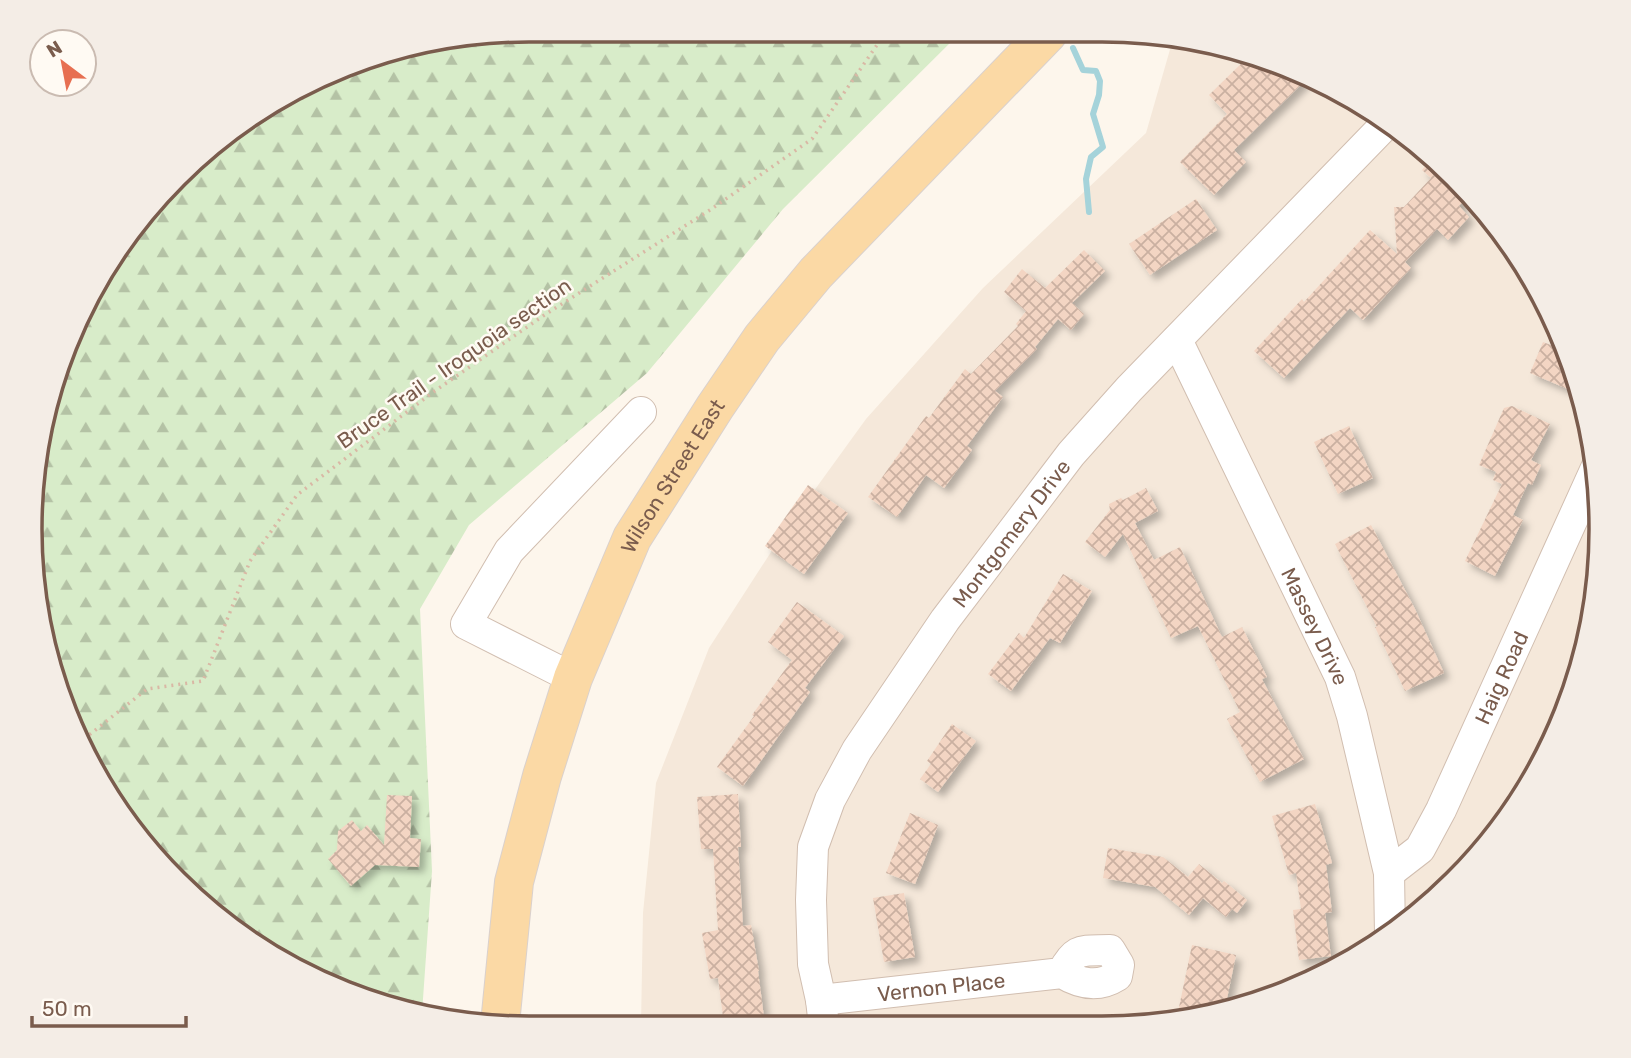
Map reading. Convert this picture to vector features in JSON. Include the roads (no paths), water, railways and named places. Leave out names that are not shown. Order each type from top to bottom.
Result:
[{"type":"main road","name":"Wilson Street East","points":[[501,1015],[514,881],[542,776],[573,678],[632,538],[762,338],[816,273],[1039,42]]},
{"type":"street","name":"Montgomery Drive","points":[[823,1013],[813,964],[813,847],[830,800],[857,750],[945,620],[1071,454],[1380,130]]},
{"type":"street","name":"Massey Drive","points":[[1177,340],[1340,677],[1390,873],[1390,921]]},
{"type":"street","points":[[573,678],[466,624],[509,551],[642,412]]},
{"type":"street","name":"Haig Road","points":[[1390,873],[1419,849],[1441,810],[1587,486]]},
{"type":"street","name":"Vernon Place","points":[[823,1013],[1062,973]]},
{"type":"waterway","points":[[1073,48],[1083,70],[1096,71],[1100,81],[1093,114],[1103,147],[1091,157],[1086,179],[1089,212]]}]
